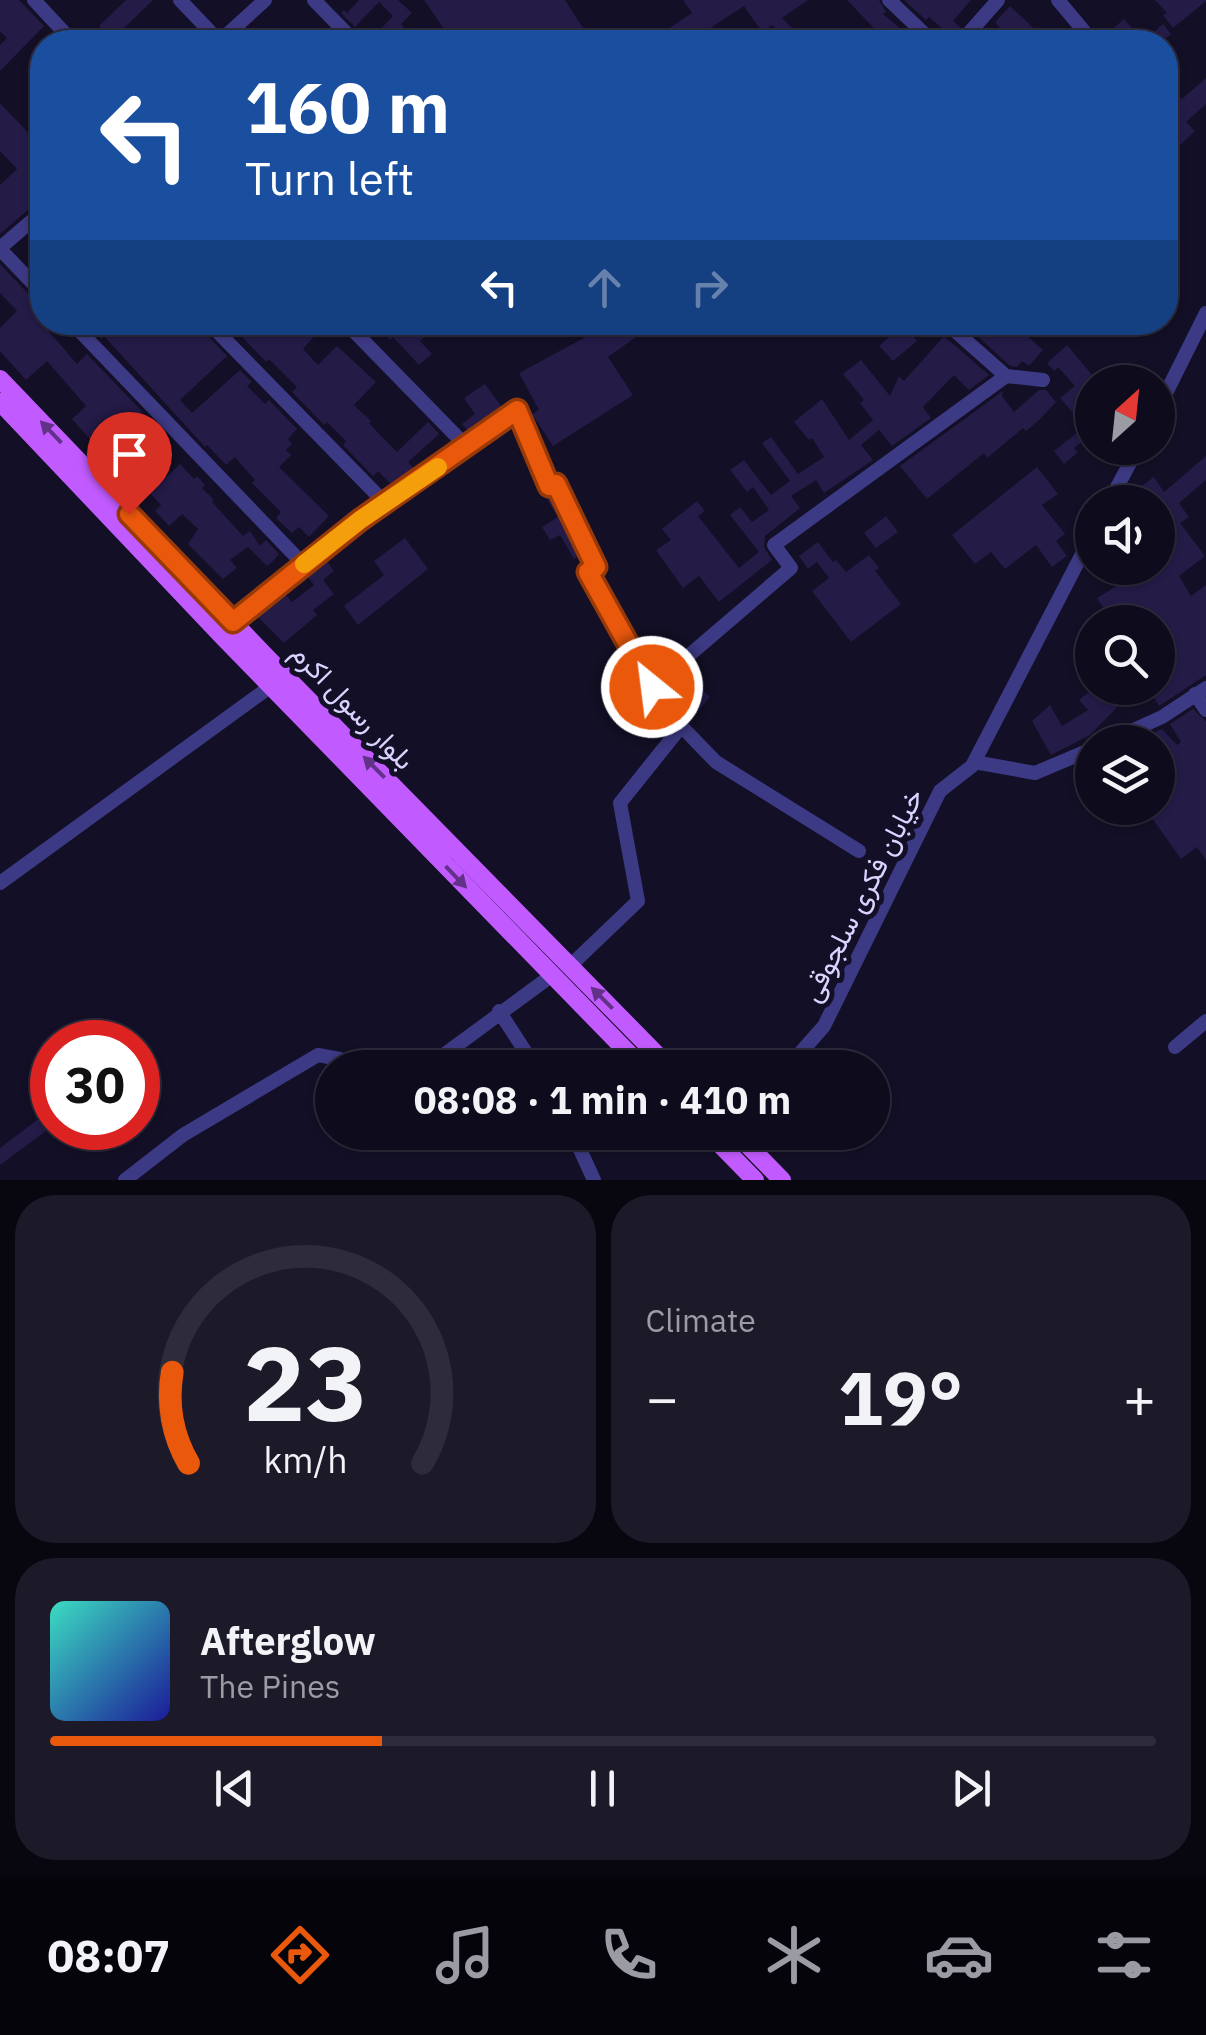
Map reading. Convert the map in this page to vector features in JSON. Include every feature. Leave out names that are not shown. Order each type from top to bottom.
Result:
[{"type":"main road","name":"بلوار رسول اکرم","points":[[0,379],[652,1050]]},
{"type":"main road","name":"بلوار رسول اکرم","points":[[0,402],[625,1050]]},
{"type":"main road","points":[[726,1150],[755,1180]]},
{"type":"main road","points":[[753,1150],[782,1180]]},
{"type":"street","points":[[34,0],[62,30]]},
{"type":"street","points":[[180,0],[209,30]]},
{"type":"street","points":[[233,30],[264,0]]},
{"type":"street","points":[[314,0],[343,30]]},
{"type":"street","points":[[889,0],[920,30]]},
{"type":"street","points":[[972,30],[998,0]]},
{"type":"street","points":[[1058,0],[1083,30]]},
{"type":"street","points":[[30,222],[0,248],[30,280]]},
{"type":"street","points":[[1175,375],[1206,313]]},
{"type":"street","points":[[83,335],[304,565]]},
{"type":"street","points":[[221,335],[385,502]]},
{"type":"street","points":[[357,335],[467,447]]},
{"type":"street","points":[[960,335],[1006,376],[1044,380]]},
{"type":"street","points":[[652,687],[791,568],[774,545],[1006,376]]},
{"type":"street","points":[[233,622],[385,502],[517,410],[549,486],[556,484],[596,567],[588,572],[655,699],[716,762],[859,852]]},
{"type":"street","name":"خیابان فکری سلجوقی","points":[[803,1050],[824,1026],[940,791],[974,762],[1075,568]]},
{"type":"street","points":[[0,883],[271,686]]},
{"type":"street","points":[[1143,725],[1201,691],[1206,710]]},
{"type":"street","points":[[570,966],[638,902],[620,803],[680,728]]},
{"type":"street","points":[[974,762],[1035,774],[1075,756]]},
{"type":"street","points":[[449,1050],[552,976]]},
{"type":"street","points":[[499,1011],[524,1050]]},
{"type":"street","points":[[1175,1047],[1206,1021]]},
{"type":"street","points":[[126,1180],[183,1135],[315,1057]]},
{"type":"street","points":[[580,1150],[594,1180]]},
{"type":"building","points":[[0,0],[19,0],[44,26],[30,30],[30,40],[0,71],[0,45],[7,38],[0,31]]},
{"type":"building","points":[[126,0],[153,0],[122,30],[103,30],[99,26]]},
{"type":"building","points":[[359,0],[398,0],[412,13],[401,24],[401,30],[380,30],[393,16],[379,2],[355,27],[341,13],[347,13]]},
{"type":"building","points":[[424,0],[565,0],[584,30],[445,30]]},
{"type":"building","points":[[683,0],[808,0],[782,18],[794,30],[777,30],[772,25],[761,30],[744,6],[707,30],[666,30],[692,13]]},
{"type":"building","points":[[847,0],[879,0],[886,12],[883,14],[902,30],[875,30]]},
{"type":"building","points":[[904,0],[971,0],[953,21],[960,27],[958,30],[944,30],[929,17],[926,20]]},
{"type":"building","points":[[1155,0],[1206,1],[1173,28],[1163,15],[1167,13]]},
{"type":"building","points":[[1010,6],[1036,30],[998,30],[995,22]]},
{"type":"building","points":[[1124,19],[1134,30],[1112,30]]},
{"type":"building","points":[[1206,78],[1206,104],[1186,122],[1195,131],[1178,147],[1178,95],[1182,99]]},
{"type":"building","points":[[0,103],[30,135],[30,208],[0,234],[0,185],[17,169],[0,151]]},
{"type":"building","points":[[0,264],[30,296],[30,335],[52,335],[77,364],[87,354],[155,425],[149,431],[164,447],[145,466],[161,482],[180,464],[194,479],[197,476],[212,502],[243,536],[250,531],[260,546],[266,540],[279,554],[272,562],[267,566],[248,547],[230,560],[237,568],[223,579],[188,544],[198,529],[182,514],[169,526],[155,511],[161,505],[146,489],[141,494],[127,481],[72,419],[86,406],[47,361],[26,380],[0,351],[0,328],[17,311],[0,293]]},
{"type":"building","points":[[98,335],[207,335],[227,356],[180,400],[192,413],[240,370],[252,382],[247,386],[265,404],[269,400],[297,429],[288,439],[292,444],[286,450],[291,455],[279,467],[329,516],[309,537],[299,527],[292,533],[276,518],[281,512],[252,483],[255,480],[235,457],[226,465],[205,447],[104,336],[102,339]]},
{"type":"building","points":[[240,335],[315,335],[303,349],[318,365],[337,346],[376,382],[354,405],[397,452],[428,422],[439,434],[408,462],[414,469],[392,485],[378,471],[373,476],[343,445],[346,441],[292,392],[297,387],[269,359],[266,362]]},
{"type":"building","points":[[385,335],[427,335],[420,341],[432,354],[419,365],[393,337],[390,340]]},
{"type":"building","points":[[589,335],[639,335],[608,357],[633,395],[553,446],[532,414],[539,410],[519,373]]},
{"type":"building","points":[[892,335],[912,335],[917,341],[893,361],[879,346]]},
{"type":"building","points":[[976,335],[1028,335],[1043,350],[1029,366],[1022,361],[1017,367],[1010,366]]},
{"type":"building","points":[[944,336],[989,375],[969,390],[954,375],[923,407],[931,418],[892,446],[879,430],[861,445],[873,460],[824,493],[816,480],[791,496],[800,508],[765,536],[764,547],[772,560],[719,602],[699,576],[683,588],[656,550],[671,540],[662,529],[697,501],[705,511],[698,516],[739,568],[759,552],[730,515],[740,507],[752,522],[769,510],[753,487],[747,492],[730,470],[744,460],[771,495],[790,481],[762,443],[771,437],[798,474],[824,457],[812,438],[809,440],[794,422],[822,399],[849,440],[873,420],[860,403],[864,400],[843,374],[861,360],[890,396],[899,376],[904,381]]},
{"type":"building","points":[[1067,345],[1084,365],[1075,365],[1075,386],[1058,367],[1054,371],[1047,363]]},
{"type":"building","points":[[485,384],[502,407],[468,431],[462,424],[475,414],[464,398]]},
{"type":"building","points":[[1075,386],[1075,415],[1060,398]]},
{"type":"building","points":[[1039,390],[1046,390],[1056,402],[1039,420],[987,458],[984,453],[927,499],[900,466],[1003,391],[1002,396],[1014,412]]},
{"type":"building","points":[[1075,434],[1075,455],[1064,464],[1054,451]]},
{"type":"building","points":[[1206,456],[1206,480],[1179,503],[1189,517],[1180,523],[1205,556],[1179,576],[1191,596],[1206,585],[1206,675],[1175,695],[1175,605],[1101,605],[1097,598],[1118,585],[1175,585],[1172,485]]},
{"type":"building","points":[[1037,467],[1058,494],[1042,505],[1065,534],[1056,541],[1067,556],[1052,567],[1036,545],[1005,569],[991,552],[975,564],[952,535]]},
{"type":"building","points":[[1154,477],[1159,485],[1143,485]]},
{"type":"building","points":[[545,496],[551,496],[579,556],[574,559],[560,535],[550,540],[542,527],[558,517]]},
{"type":"building","points":[[886,516],[898,532],[876,548],[864,533]]},
{"type":"building","points":[[405,538],[428,569],[358,625],[344,606],[384,575],[374,561]]},
{"type":"building","points":[[818,542],[846,572],[869,555],[879,568],[875,571],[901,604],[851,642],[812,591],[829,578],[817,562],[808,569],[799,556]]},
{"type":"building","points":[[329,559],[334,571],[323,580],[334,594],[313,610],[317,615],[284,643],[257,616],[285,594],[292,602],[314,585],[307,576]]},
{"type":"building","points":[[680,677],[696,692],[700,688],[710,697],[697,712],[668,687]]},
{"type":"building","points":[[1050,705],[1062,726],[1088,710],[1084,705],[1119,705],[1100,725],[1075,725],[1075,743],[1051,755],[1032,721]]},
{"type":"building","points":[[1193,709],[1206,721],[1206,860],[1197,847],[1181,859],[1157,825],[1175,825],[1175,743],[1181,742],[1175,725],[1170,724]]},
{"type":"building","points":[[30,1125],[30,1143],[0,1165],[0,1148]]},
{"type":"slow traffic","points":[[304,564],[438,467]]},
{"type":"route","points":[[129,514],[233,622],[360,520],[517,410],[549,486],[556,484],[596,567],[588,572],[652,687]]}]
